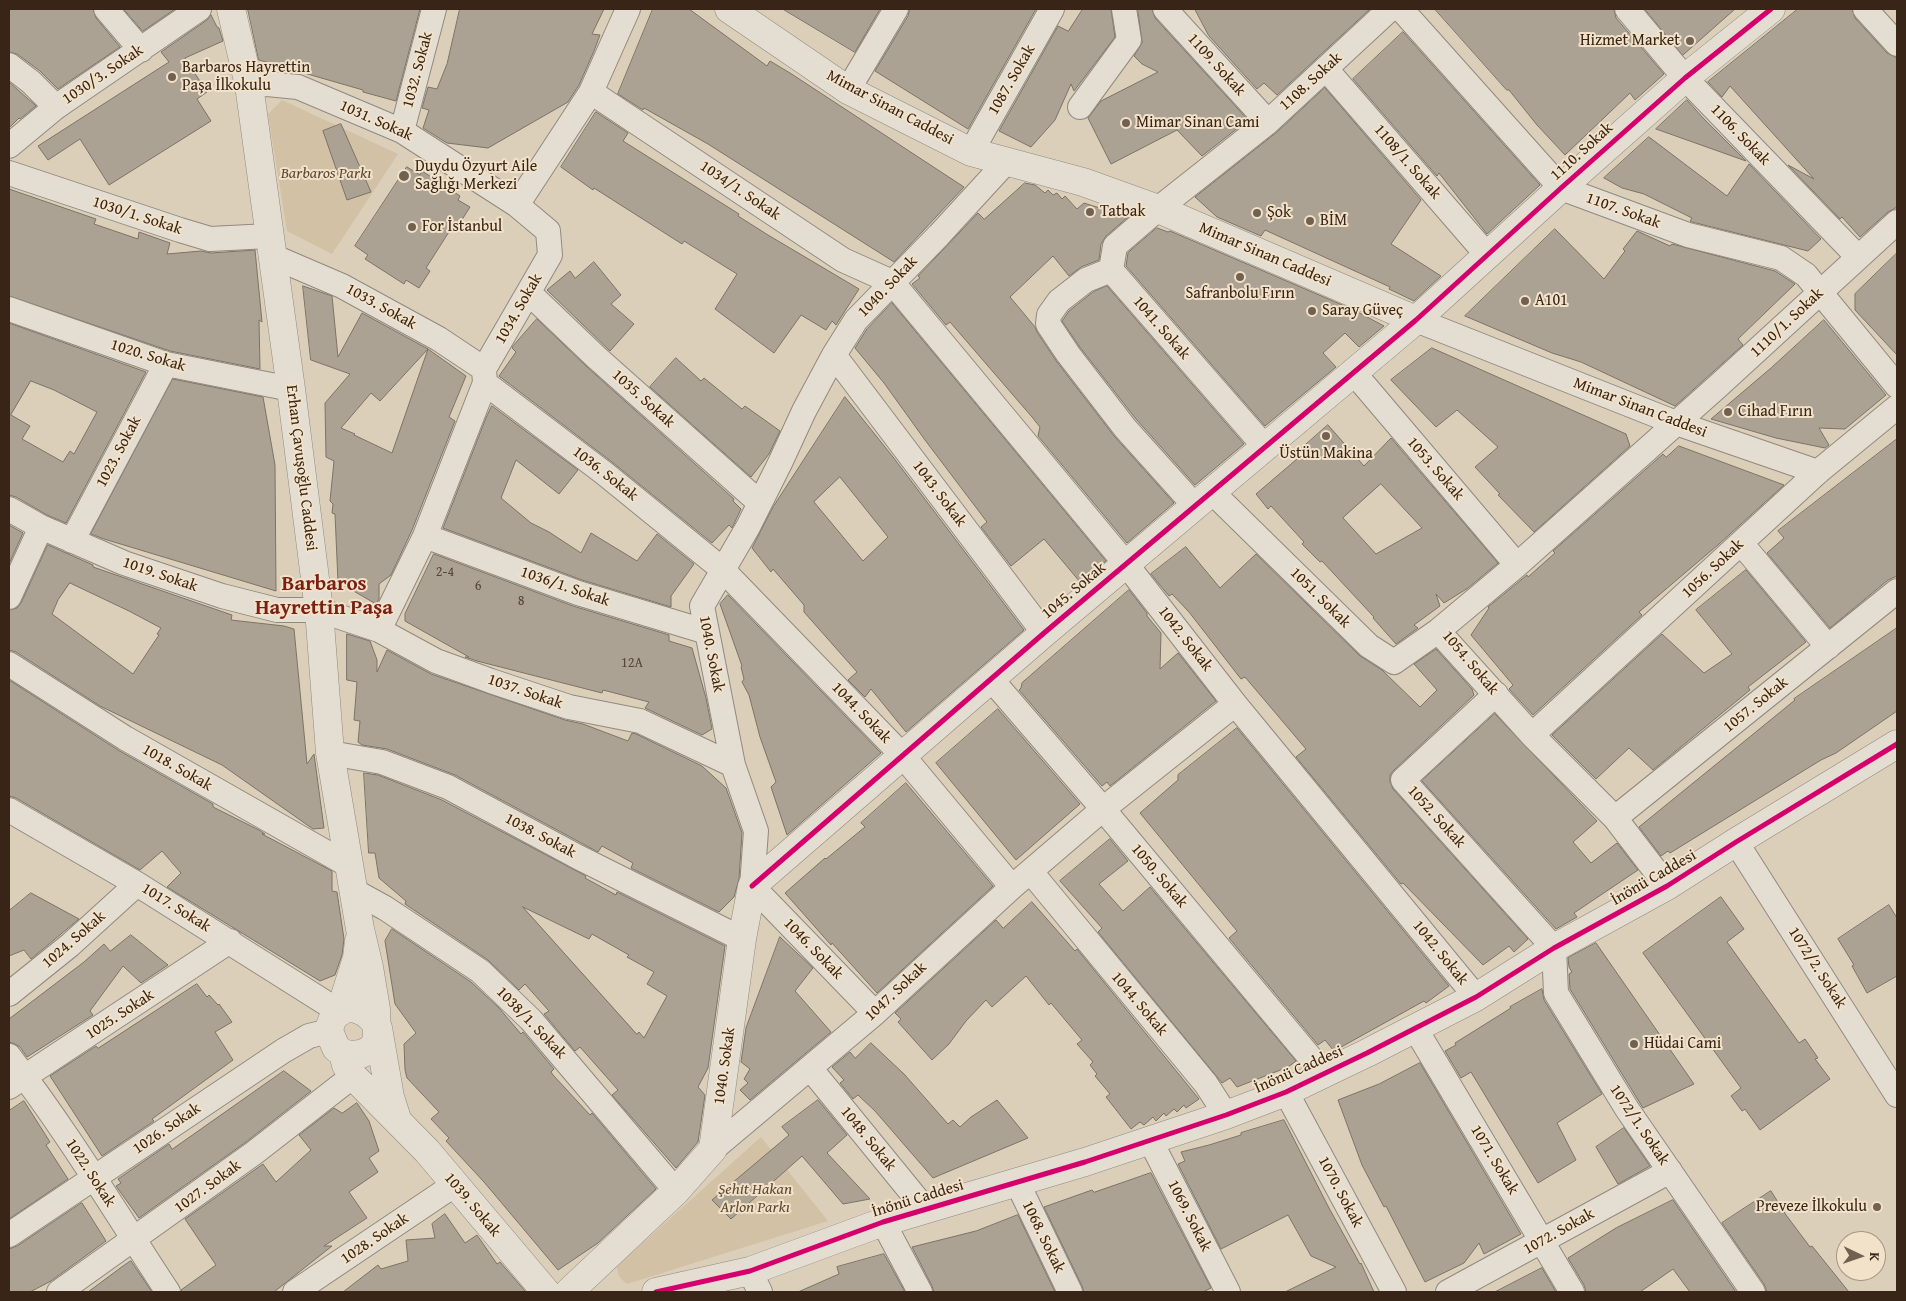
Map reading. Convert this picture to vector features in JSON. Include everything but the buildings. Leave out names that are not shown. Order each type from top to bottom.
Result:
[{"type":"street","points":[[106,9],[141,50]]},
{"type":"street","name":"1030/3. Sokak","points":[[9,146],[56,107],[199,9]]},
{"type":"street","name":"Erhan Çavuşoğlu Caddesi","points":[[232,9],[249,85],[292,389],[319,610],[330,753],[360,929]]},
{"type":"street","name":"1032. Sokak","points":[[402,130],[434,9]]},
{"type":"street","points":[[517,205],[591,92],[628,9]]},
{"type":"street","name":"Mimar Sinan Caddesi","points":[[729,9],[848,90],[971,152],[1083,182],[1158,208],[1416,320],[1676,423],[1818,472]]},
{"type":"street","points":[[848,90],[896,9]]},
{"type":"street","name":"1087. Sokak","points":[[971,152],[1052,9]]},
{"type":"street","points":[[1080,106],[1129,40],[1124,9]]},
{"type":"street","name":"1109. Sokak","points":[[1165,9],[1268,122]]},
{"type":"street","name":"1108. Sokak","points":[[1158,208],[1268,122],[1390,9]]},
{"type":"street","name":"1107. Sokak","points":[[1401,9],[1561,188],[1688,235],[1781,258],[1806,275],[1897,386]]},
{"type":"street","name":"1106. Sokak","points":[[1627,9],[1685,78],[1858,257]]},
{"type":"street","name":"1110. Sokak","points":[[1416,320],[1685,78],[1771,9]]},
{"type":"street","points":[[1865,9],[1897,44]]},
{"type":"street","points":[[9,65],[31,82],[56,107]]},
{"type":"street","name":"1108/1. Sokak","points":[[1326,69],[1488,256]]},
{"type":"street","name":"1031. Sokak","points":[[249,85],[267,84],[298,87],[402,130],[517,205]]},
{"type":"street","name":"1034/1. Sokak","points":[[591,92],[843,260],[892,282]]},
{"type":"street","name":"1040. Sokak","points":[[713,1148],[742,939],[752,886],[756,830],[733,765],[702,606],[760,503],[804,411],[834,355],[856,320],[939,235],[1006,161]]},
{"type":"street","name":"1030/1. Sokak","points":[[9,173],[210,239],[271,246]]},
{"type":"street","name":"1034. Sokak","points":[[379,630],[425,536],[484,376],[550,255],[548,231],[517,205]]},
{"type":"street","points":[[1158,208],[1115,246],[1111,270],[1086,280],[1058,302],[1049,315],[1048,324],[1068,354],[1125,428],[1203,499]]},
{"type":"street","name":"1110/1. Sokak","points":[[1676,423],[1897,222]]},
{"type":"street","name":"1033. Sokak","points":[[271,246],[439,339],[484,376]]},
{"type":"street","name":"1041. Sokak","points":[[1111,270],[1265,447]]},
{"type":"street","name":"1042. Sokak","points":[[892,282],[1126,564],[1235,704],[1476,997]]},
{"type":"street","name":"1035. Sokak","points":[[529,293],[596,357],[760,503]]},
{"type":"street","name":"1020. Sokak","points":[[9,309],[166,364],[292,389]]},
{"type":"street","name":"1045. Sokak","points":[[752,886],[1044,633],[1416,320]]},
{"type":"street","name":"1043. Sokak","points":[[834,355],[1044,633]]},
{"type":"street","name":"1023. Sokak","points":[[72,540],[166,364]]},
{"type":"street","name":"1053. Sokak","points":[[1354,373],[1517,565]]},
{"type":"street","name":"1036. Sokak","points":[[484,376],[722,569]]},
{"type":"street","name":"1056. Sokak","points":[[1532,735],[1818,472],[1897,406]]},
{"type":"street","name":"1054. Sokak","points":[[1668,886],[1615,818],[1532,735],[1438,631],[1517,565],[1676,423]]},
{"type":"street","name":"1051. Sokak","points":[[1203,499],[1369,646],[1394,662],[1438,631]]},
{"type":"street","name":"1019. Sokak","points":[[9,509],[42,527],[124,563],[222,596],[277,610],[319,610]]},
{"type":"street","points":[[9,597],[42,527]]},
{"type":"street","name":"1036/1. Sokak","points":[[425,536],[578,593],[706,632]]},
{"type":"street","points":[[1741,543],[1828,647]]},
{"type":"street","name":"1044. Sokak","points":[[722,569],[903,756],[1012,887]]},
{"type":"street","name":"1057. Sokak","points":[[1615,818],[1897,591]]},
{"type":"street","name":"1037. Sokak","points":[[319,610],[379,630],[436,661],[491,681],[569,707],[640,720],[733,765]]},
{"type":"street","name":"1018. Sokak","points":[[9,664],[352,878]]},
{"type":"street","name":"1050. Sokak","points":[[991,679],[1104,809],[1324,1074]]},
{"type":"street","name":"1052. Sokak","points":[[1496,694],[1403,780],[1554,948]]},
{"type":"street","name":"1047. Sokak","points":[[569,1292],[676,1191],[713,1148],[874,1013],[1012,887],[1104,809],[1235,704]]},
{"type":"street","name":"İnönü Caddesi","points":[[656,1292],[755,1281],[883,1222],[1150,1140],[1226,1115],[1286,1092],[1476,997],[1554,948],[1668,886],[1736,842],[1897,744]]},
{"type":"street","name":"1038. Sokak","points":[[330,753],[382,762],[448,787],[578,857],[742,939]]},
{"type":"street","name":"1017. Sokak","points":[[9,810],[137,884],[230,942],[341,1043]]},
{"type":"street","name":"1072/2. Sokak","points":[[1736,842],[1896,1089]]},
{"type":"street","name":"1044. Sokak","points":[[1030,872],[1206,1084],[1226,1115]]},
{"type":"street","name":"1038/1. Sokak","points":[[352,878],[385,908],[480,971],[531,1020],[676,1191]]},
{"type":"street","name":"1024. Sokak","points":[[9,994],[70,945],[137,884]]},
{"type":"street","name":"1046. Sokak","points":[[752,886],[874,1013]]},
{"type":"street","points":[[360,929],[373,984],[378,1028],[390,1097],[397,1119]]},
{"type":"street","points":[[341,1043],[357,958],[360,929]]},
{"type":"street","name":"1025. Sokak","points":[[17,1082],[230,942]]},
{"type":"street","name":"1072/1. Sokak","points":[[1554,948],[1556,993],[1627,1109],[1753,1292]]},
{"type":"street","points":[[346,1009],[364,1011],[373,1018],[378,1028],[377,1039],[372,1049],[361,1054],[350,1055],[341,1043],[346,1009]]},
{"type":"street","name":"1071. Sokak","points":[[1415,1028],[1572,1292]]},
{"type":"street","name":"1026. Sokak","points":[[9,1235],[283,1051],[309,1036],[341,1043]]},
{"type":"street","name":"1039. Sokak","points":[[341,1043],[397,1119],[427,1151],[546,1292]]},
{"type":"street","name":"1027. Sokak","points":[[59,1292],[254,1153],[341,1043]]},
{"type":"street","name":"1022. Sokak","points":[[9,1056],[17,1082],[94,1178],[168,1292]]},
{"type":"street","name":"1048. Sokak","points":[[810,1068],[925,1209]]},
{"type":"street","name":"1070. Sokak","points":[[1286,1092],[1394,1292]]},
{"type":"street","name":"1069. Sokak","points":[[1150,1140],[1228,1292]]},
{"type":"street","name":"1072. Sokak","points":[[1448,1292],[1543,1242],[1670,1171]]},
{"type":"street","name":"1068. Sokak","points":[[1017,1182],[1070,1292]]},
{"type":"street","name":"1028. Sokak","points":[[295,1292],[454,1185]]},
{"type":"street","points":[[883,1222],[920,1292]]},
{"type":"green space","name":"Barbaros Parkı","points":[[282,100],[398,154],[332,254],[287,231],[268,114]]},
{"type":"green space","name":"Şehit Hakan Arlon Parkı","points":[[761,1137],[828,1221],[627,1284],[622,1280],[618,1274],[617,1266]]},
{"type":"cycle path","points":[[752,886],[1044,633],[1416,320],[1685,78],[1771,9]]},
{"type":"cycle path","points":[[656,1292],[750,1271],[883,1222],[1085,1162],[1226,1115],[1286,1092],[1476,997],[1554,948],[1667,886],[1897,744]]},
{"type":"place","name":"Hizmet Market","points":[[1690,41]]},
{"type":"place","name":"Barbaros Hayrettin Paşa İlkokulu","points":[[172,77]]},
{"type":"place","name":"Mimar Sinan Cami","points":[[1126,123]]},
{"type":"place","name":"Duydu Özyurt Aile Sağlığı Merkezi","points":[[404,176]]},
{"type":"place","name":"Tatbak","points":[[1090,212]]},
{"type":"place","name":"Şok","points":[[1257,213]]},
{"type":"place","name":"BİM","points":[[1310,221]]},
{"type":"place","name":"For İstanbul","points":[[412,227]]},
{"type":"place","name":"Safranbolu Fırın","points":[[1240,277]]},
{"type":"place","name":"A101","points":[[1525,301]]},
{"type":"place","name":"Saray Güveç","points":[[1312,311]]},
{"type":"place","name":"Cihad Fırın","points":[[1728,412]]},
{"type":"place","name":"Üstün Makina","points":[[1326,436]]},
{"type":"place","name":"Hüdai Cami","points":[[1634,1044]]},
{"type":"place","name":"Preveze İlkokulu","points":[[1877,1207]]},
{"type":"district","name":"Barbaros Hayrettin Paşa","points":[[324,597]]}]
